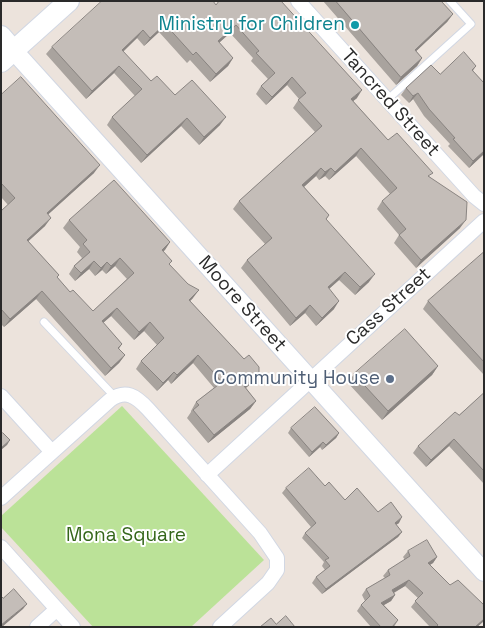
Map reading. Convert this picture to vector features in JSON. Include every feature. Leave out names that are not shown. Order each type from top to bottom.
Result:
[{"type":"main road","points":[[5,50],[69,1]]},
{"type":"street","name":"Tancred Street","points":[[298,1],[474,196],[484,204]]},
{"type":"street","name":"Moore Street","points":[[5,50],[310,379],[484,572]]},
{"type":"street","name":"Cass Street","points":[[207,475],[484,221]]},
{"type":"street","points":[[1,498],[115,397],[128,394],[136,397],[274,551],[278,564],[268,583],[220,627]]},
{"type":"street","points":[[1,396],[52,452]]},
{"type":"street","points":[[1,547],[73,627]]},
{"type":"street","points":[[36,627],[57,609]]},
{"type":"lane","points":[[388,100],[471,24],[450,1]]},
{"type":"lane","points":[[44,322],[115,397]]},
{"type":"green space","name":"Mona Square","points":[[122,406],[264,560],[191,627],[93,627],[1,527],[1,516]]},
{"type":"building","points":[[102,1],[213,1],[216,5],[219,1],[281,1],[362,90],[351,99],[388,140],[397,133],[433,173],[428,176],[467,202],[466,220],[421,260],[399,235],[406,229],[382,201],[397,188],[361,148],[335,172],[331,168],[325,172],[321,168],[302,185],[329,215],[326,219],[375,274],[360,287],[345,272],[328,287],[339,301],[322,318],[310,305],[296,318],[247,260],[272,238],[239,201],[322,126],[298,100],[306,93],[292,77],[272,97],[261,86],[275,73],[256,53],[259,51],[236,25],[218,41],[233,58],[216,74],[196,52],[193,55],[165,24],[150,38],[143,30],[122,50],[151,81],[157,76],[175,95],[192,80],[226,117],[204,137],[187,118],[147,155],[112,117],[142,89],[119,66],[92,91],[52,47]]},
{"type":"building","points":[[336,1],[441,1],[453,14],[415,50],[422,58],[401,77]]},
{"type":"building","points":[[464,52],[476,66],[472,70],[484,83],[484,151],[473,161],[453,139],[455,138],[429,109],[418,93],[413,96],[406,88],[431,65],[440,74]]},
{"type":"building","points":[[21,77],[100,165],[47,213],[51,218],[27,240],[59,275],[57,277],[70,292],[73,290],[93,311],[134,273],[120,258],[111,266],[107,262],[101,268],[94,261],[81,273],[74,266],[90,252],[83,244],[87,240],[69,220],[114,180],[170,242],[162,250],[172,261],[169,264],[188,284],[199,290],[189,300],[244,359],[249,355],[259,367],[259,374],[244,386],[256,401],[214,435],[193,410],[199,405],[196,402],[222,382],[198,355],[177,375],[174,372],[163,383],[141,361],[164,338],[150,322],[139,332],[117,308],[102,321],[122,344],[118,348],[125,355],[111,368],[42,291],[10,319],[1,309],[1,211],[15,198],[1,183],[1,95]]},
{"type":"building","points":[[484,252],[484,362],[428,301]]},
{"type":"building","name":"Community House","points":[[405,329],[438,366],[388,411],[354,374]]},
{"type":"building","points":[[484,393],[484,471],[454,439],[431,460],[418,446],[455,412],[459,415]]},
{"type":"building","points":[[315,407],[339,433],[326,445],[323,442],[312,452],[291,428]]},
{"type":"building","points":[[3,433],[10,440],[1,448],[1,434]]},
{"type":"building","points":[[309,468],[325,486],[329,482],[345,500],[357,488],[378,512],[391,502],[402,517],[395,523],[402,532],[326,589],[316,577],[330,566],[325,560],[329,558],[305,533],[316,523],[286,488]]},
{"type":"building","points":[[427,540],[437,557],[428,563],[450,585],[458,580],[484,605],[484,619],[475,627],[436,627],[438,625],[415,601],[423,593],[409,580],[392,590],[395,595],[381,603],[398,620],[392,627],[381,627],[361,605],[370,596],[366,589],[390,575],[388,570],[410,556],[408,551]]},
{"type":"building","points":[[14,589],[27,604],[1,625],[1,596],[3,598]]},
{"type":"building","points":[[286,616],[295,627],[260,627],[271,618],[276,624]]},
{"type":"place","name":"Ministry for Children","points":[[355,25]]},
{"type":"place","name":"Community House","points":[[390,379]]}]
